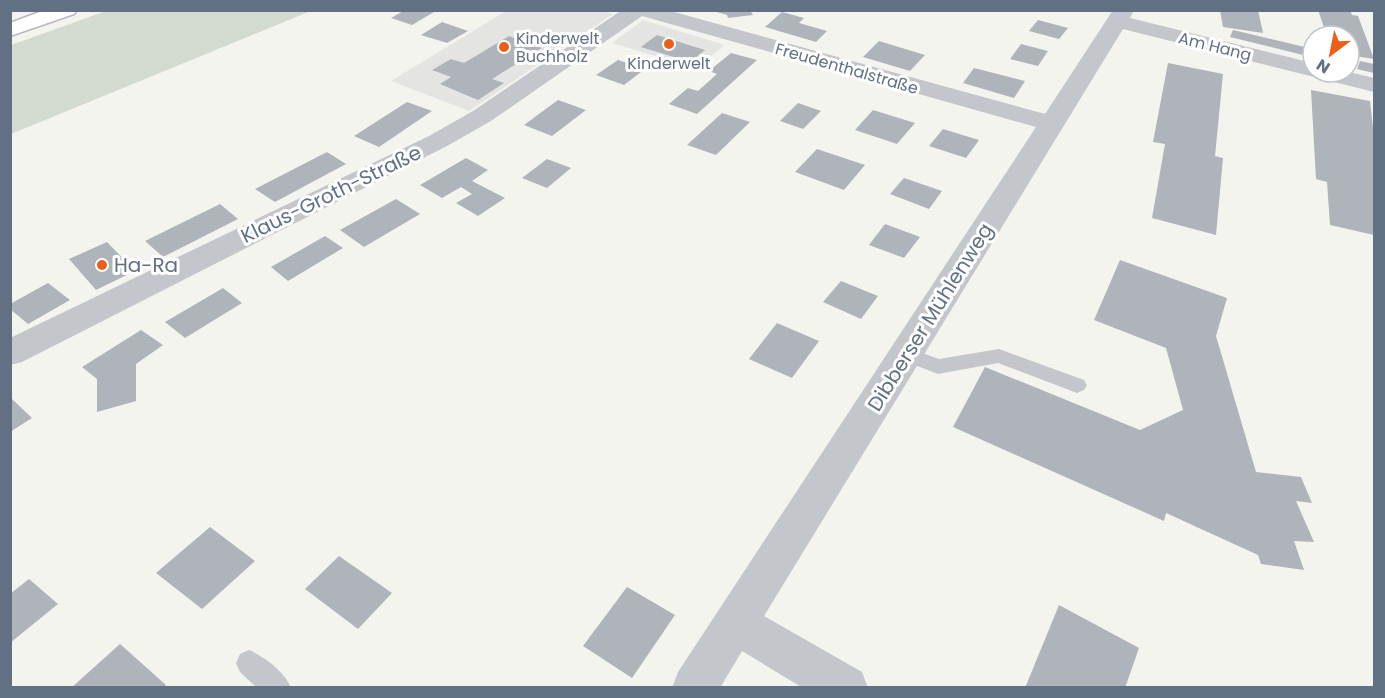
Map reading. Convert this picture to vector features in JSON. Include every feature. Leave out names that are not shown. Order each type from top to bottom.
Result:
[{"type":"main road","points":[[10,30],[67,10]]},
{"type":"street","name":"Klaus-Groth-Straße","points":[[10,353],[438,141],[482,116],[637,10]]},
{"type":"street","name":"Freudenthalstraße","points":[[642,10],[1052,124]]},
{"type":"street","name":"Dibberser Mühlenweg","points":[[694,687],[1120,16]]},
{"type":"street","name":"Am Hang","points":[[1120,16],[1301,67]]},
{"type":"street","points":[[735,623],[846,687]]},
{"type":"lane","points":[[906,354],[938,367],[999,356],[1077,386]]},
{"type":"lane","points":[[249,663],[278,687]]},
{"type":"shaded area","name":"Kinderwelt Buchholz","points":[[599,10],[613,14],[469,111],[391,81],[506,11]]},
{"type":"shaded area","points":[[106,11],[311,11],[11,134],[11,45]]},
{"type":"shaded area","name":"Kinderwelt","points":[[643,20],[725,45],[696,68],[612,43]]},
{"type":"building","points":[[405,10],[434,12],[412,25],[391,18]]},
{"type":"building","points":[[750,10],[753,15],[728,18],[727,15],[713,11]]},
{"type":"building","points":[[1220,10],[1258,10],[1263,33],[1223,27]]},
{"type":"building","points":[[1318,10],[1350,10],[1352,15],[1358,16],[1361,24],[1323,24]]},
{"type":"building","points":[[782,12],[804,18],[799,23],[827,31],[816,42],[765,27]]},
{"type":"building","points":[[1038,20],[1068,28],[1059,39],[1029,31]]},
{"type":"building","points":[[442,22],[468,31],[447,43],[421,35]]},
{"type":"building","points":[[1361,24],[1374,59],[1361,57]]},
{"type":"building","points":[[1233,30],[1301,46],[1301,55],[1230,37]]},
{"type":"building","points":[[657,35],[705,50],[690,62],[641,47]]},
{"type":"building","points":[[509,36],[542,48],[492,79],[504,83],[478,100],[440,84],[451,77],[432,70],[451,59],[464,63]]},
{"type":"building","points":[[879,41],[925,55],[910,71],[863,57]]},
{"type":"building","points":[[1021,44],[1048,51],[1038,66],[1010,59]]},
{"type":"building","points":[[731,53],[757,60],[697,114],[669,104],[688,88],[698,91],[717,74],[709,71]]},
{"type":"building","points":[[618,60],[645,69],[624,85],[596,75]]},
{"type":"building","points":[[1361,61],[1374,64],[1374,73],[1361,70]]},
{"type":"building","points":[[1168,63],[1223,74],[1215,156],[1223,158],[1216,235],[1152,218],[1165,144],[1153,142]]},
{"type":"building","points":[[974,68],[1025,81],[1014,98],[963,83]]},
{"type":"building","points":[[1311,90],[1370,101],[1374,136],[1374,235],[1330,225],[1327,182],[1316,179]]},
{"type":"building","points":[[558,100],[586,110],[552,136],[524,125]]},
{"type":"building","points":[[407,102],[432,111],[379,147],[354,136]]},
{"type":"building","points":[[798,103],[821,111],[803,129],[780,121]]},
{"type":"building","points":[[873,110],[915,123],[897,144],[855,130]]},
{"type":"building","points":[[722,113],[750,122],[716,155],[687,145]]},
{"type":"building","points":[[943,129],[979,140],[966,158],[929,146]]},
{"type":"building","points":[[817,149],[865,165],[844,190],[795,172]]},
{"type":"building","points":[[327,152],[346,164],[275,202],[255,189]]},
{"type":"building","points":[[466,158],[488,170],[472,181],[505,198],[478,216],[456,203],[472,194],[461,187],[442,198],[420,185]]},
{"type":"building","points":[[547,159],[571,168],[547,188],[522,178]]},
{"type":"building","points":[[904,178],[942,191],[929,209],[890,194]]},
{"type":"building","points":[[396,199],[420,214],[364,247],[340,230]]},
{"type":"building","points":[[220,204],[238,219],[163,257],[145,241]]},
{"type":"building","points":[[885,224],[920,237],[904,258],[869,245]]},
{"type":"building","points":[[325,236],[343,248],[288,281],[271,267]]},
{"type":"building","name":"Ha-Ra","points":[[107,242],[135,271],[96,290],[69,259]]},
{"type":"building","points":[[1120,260],[1227,298],[1216,336],[1256,472],[1301,477],[1312,503],[1296,501],[1314,542],[1294,541],[1304,570],[1261,564],[1258,555],[1166,513],[1164,521],[953,427],[985,367],[1140,430],[1183,410],[1166,348],[1094,320]]},
{"type":"building","points":[[841,281],[878,296],[861,319],[823,302]]},
{"type":"building","points":[[48,283],[70,300],[28,324],[10,309],[10,304]]},
{"type":"building","points":[[223,288],[242,303],[185,338],[165,322]]},
{"type":"building","points":[[777,323],[819,341],[792,378],[749,359]]},
{"type":"building","points":[[141,330],[163,345],[136,364],[136,401],[97,412],[97,379],[82,367]]},
{"type":"building","points":[[12,399],[32,418],[10,432],[10,400]]},
{"type":"building","points":[[210,527],[255,561],[202,609],[156,573]]},
{"type":"building","points":[[339,556],[392,593],[358,629],[305,589]]},
{"type":"building","points":[[29,579],[58,604],[10,643],[10,594]]},
{"type":"building","points":[[627,587],[675,615],[632,678],[583,646]]},
{"type":"building","points":[[1059,605],[1139,648],[1125,688],[1025,688]]},
{"type":"building","points":[[120,644],[166,685],[163,688],[71,688]]},
{"type":"place","name":"Kinderwelt","points":[[669,44]]},
{"type":"place","name":"Kinderwelt Buchholz","points":[[504,47]]},
{"type":"place","name":"Ha-Ra","points":[[102,265]]}]
